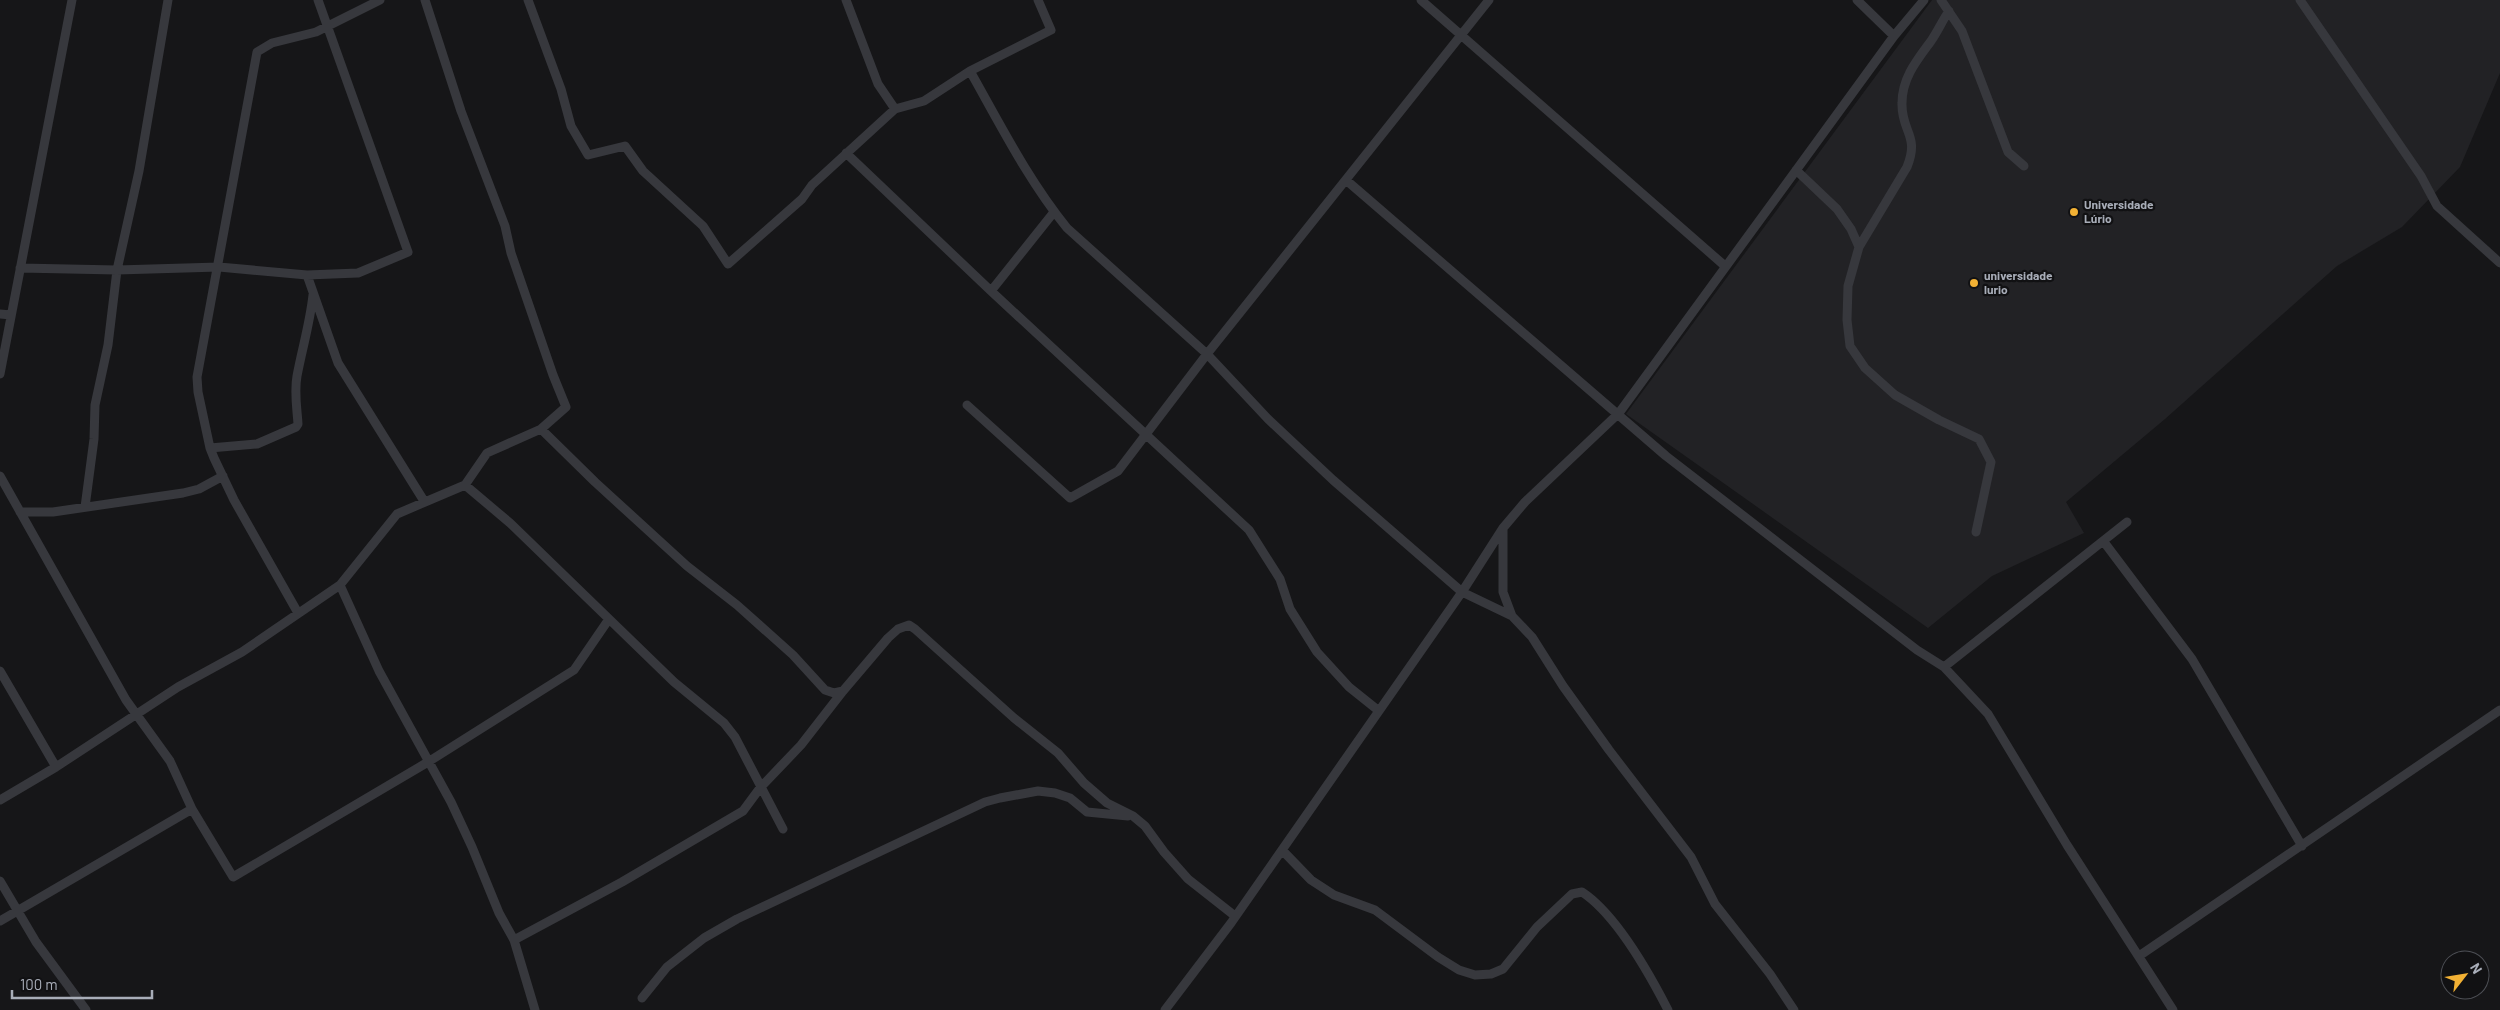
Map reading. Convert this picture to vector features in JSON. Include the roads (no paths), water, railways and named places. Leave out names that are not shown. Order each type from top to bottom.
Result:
[{"type":"street","points":[[0,374],[72,0]]},
{"type":"street","points":[[85,507],[94,439],[95,406],[108,345],[117,270],[138,171],[168,0]]},
{"type":"street","points":[[20,268],[117,270],[219,267],[307,275],[358,273],[408,252],[318,0]]},
{"type":"street","points":[[298,613],[223,476],[210,448],[197,378],[219,267],[239,145],[257,52],[272,43],[316,32],[380,0]]},
{"type":"street","points":[[0,800],[56,767],[178,687],[242,652],[340,585],[397,514],[465,485],[487,453],[541,429],[566,407],[511,253],[497,204],[461,111],[425,0]]},
{"type":"street","points":[[528,0],[562,89],[571,126],[588,155],[625,146],[643,172],[703,226],[728,264],[802,199],[812,185],[895,109],[924,100],[970,71],[1051,30],[1038,0]]},
{"type":"street","points":[[846,0],[878,84],[895,109]]},
{"type":"street","points":[[1421,0],[1725,266]]},
{"type":"street","points":[[967,405],[1070,498],[1118,471],[1207,354],[1462,37],[1489,0]]},
{"type":"street","points":[[1857,0],[1894,36]]},
{"type":"street","points":[[1164,1010],[1282,850],[1462,592],[1503,528],[1525,502],[1619,413],[1894,36],[1924,0]]},
{"type":"street","points":[[1941,0],[1962,31],[2008,152],[2024,166]]},
{"type":"street","points":[[2300,0],[2421,176],[2437,206],[2500,263]]},
{"type":"street","points":[[1949,11],[1915,62],[1904,84],[1902,104],[1904,120],[1912,141],[1913,153],[1908,167],[1859,246],[1848,286],[1847,320],[1850,346],[1865,368],[1895,395],[1939,420],[1979,439],[1991,462],[1976,532]]},
{"type":"street","points":[[970,71],[1054,212],[1067,228],[1207,354],[1268,419],[1333,480],[1462,592],[1512,616]]},
{"type":"street","points":[[846,153],[991,291],[1099,389],[1146,436],[1249,530],[1280,580],[1290,609],[1317,652],[1349,687],[1379,711]]},
{"type":"street","points":[[1796,170],[1837,209],[1851,229],[1859,246]]},
{"type":"street","points":[[1346,180],[1619,413],[1666,456],[1917,650],[1944,666],[1988,714],[2067,845],[2172,1010]]},
{"type":"street","points":[[991,291],[1054,212]]},
{"type":"street","points":[[307,275],[338,363],[424,501]]},
{"type":"street","points":[[210,448],[257,444],[296,427],[298,424],[297,376],[310,324],[314,292]]},
{"type":"street","points":[[0,314],[11,315]]},
{"type":"street","points":[[541,429],[595,482],[687,566],[737,605],[793,655],[825,690],[834,693],[843,691]]},
{"type":"street","points":[[0,476],[136,716],[170,761],[192,809],[233,877],[428,762],[574,670],[609,619]]},
{"type":"street","points":[[20,512],[53,512],[183,493],[199,488],[223,476]]},
{"type":"street","points":[[465,485],[510,523],[674,682],[724,723],[736,737],[760,788],[783,829]]},
{"type":"street","points":[[1944,666],[2127,522]]},
{"type":"street","points":[[1503,528],[1503,592],[1512,616],[1532,638],[1563,686],[1609,750],[1691,857],[1715,904],[1770,974],[1794,1010]]},
{"type":"street","points":[[2104,542],[2192,659],[2302,846]]},
{"type":"street","points":[[340,585],[379,671],[451,802],[499,914],[514,940],[535,1010]]},
{"type":"street","points":[[514,940],[622,882],[743,811],[760,788],[801,745],[888,638],[898,629],[909,625],[943,652],[1014,718],[1058,754],[1084,783],[1107,803],[1133,816],[1145,826],[1164,852],[1188,879],[1235,916]]},
{"type":"street","points":[[0,671],[56,767]]},
{"type":"street","points":[[2139,956],[2500,710]]},
{"type":"street","points":[[642,998],[667,968],[704,938],[737,919],[985,802],[1038,792],[1055,792],[1070,798],[1087,812],[1133,816]]},
{"type":"street","points":[[0,921],[192,809]]},
{"type":"street","points":[[1282,850],[1311,880],[1334,895],[1375,910],[1438,957],[1459,970],[1475,974],[1491,974],[1503,970],[1538,927],[1572,894],[1582,892],[1608,917],[1636,953],[1668,1010]]},
{"type":"street","points":[[0,881],[36,942],[86,1010]]},
{"type":"place","name":"Universidade Lúrio","points":[[2074,212]]},
{"type":"place","name":"universidade lurio","points":[[1974,283]]}]
